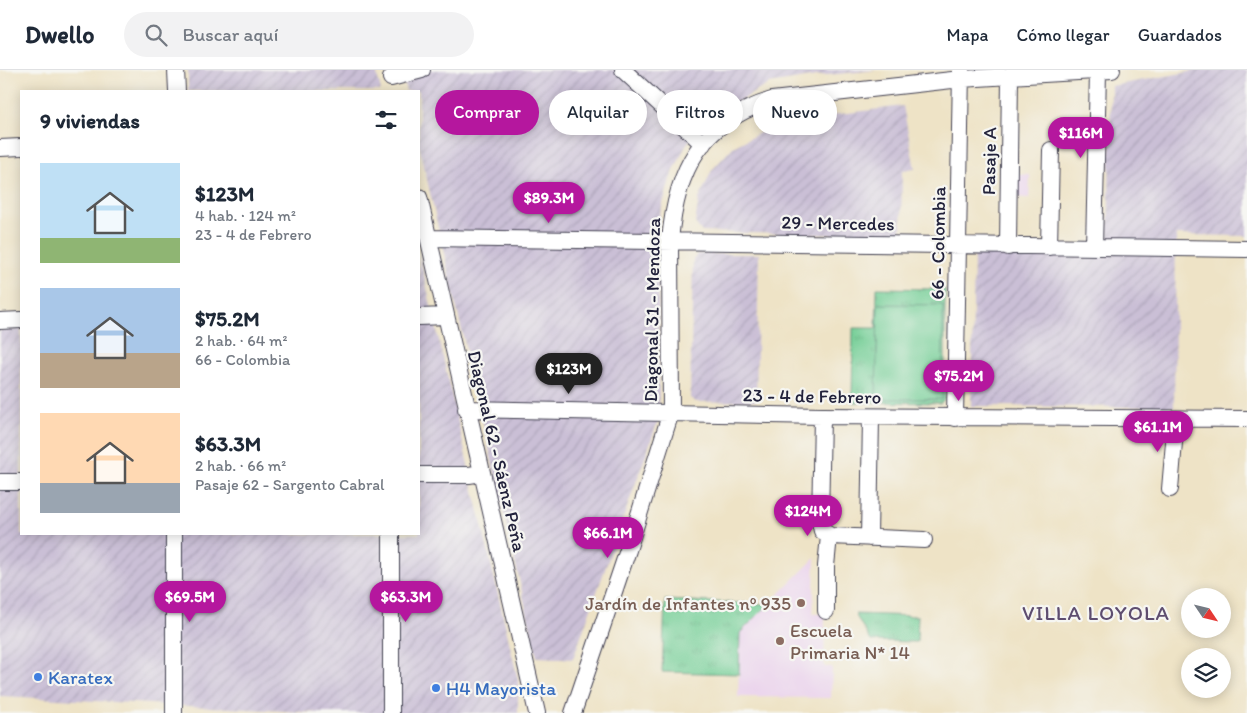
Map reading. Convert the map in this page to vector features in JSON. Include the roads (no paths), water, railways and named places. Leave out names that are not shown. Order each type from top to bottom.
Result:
[{"type":"street","points":[[176,70],[177,90]]},
{"type":"street","points":[[392,80],[422,70]]},
{"type":"street","points":[[623,70],[703,144]]},
{"type":"street","points":[[1094,247],[1105,71]]},
{"type":"street","name":"Diagonal 31 - Mendoza","points":[[573,713],[628,550],[671,412],[671,222],[680,185],[690,160],[703,144],[717,129],[736,115],[772,100],[961,74],[1010,76],[1105,71]]},
{"type":"street","name":"66 - Colombia","points":[[955,418],[961,74]]},
{"type":"street","name":"Pasaje A","points":[[1008,246],[1010,76]]},
{"type":"street","points":[[0,148],[20,148]]},
{"type":"street","points":[[1048,247],[1051,150]]},
{"type":"street","name":"Diagonal 62 - Sáenz Peña","points":[[420,201],[537,713]]},
{"type":"street","name":"29 - Mercedes","points":[[429,238],[1247,249]]},
{"type":"street","points":[[420,317],[446,316]]},
{"type":"street","points":[[0,320],[20,320]]},
{"type":"street","name":"23 - 4 de Febrero","points":[[466,409],[871,417],[1247,419]]},
{"type":"street","points":[[822,416],[820,522],[822,531],[829,536],[924,540]]},
{"type":"street","points":[[869,538],[871,417]]},
{"type":"street","points":[[1170,489],[1176,419]]},
{"type":"street","points":[[420,476],[482,473]]},
{"type":"street","points":[[0,482],[20,482]]},
{"type":"street","points":[[174,535],[174,713]]},
{"type":"street","points":[[391,535],[391,713]]},
{"type":"street","points":[[826,611],[826,566],[829,536]]},
{"type":"place","name":"Jardín de Infantes nº 935","points":[[801,603]]},
{"type":"place","name":"Escuela Primaria N* 14","points":[[780,641]]},
{"type":"place","name":"Karatex","points":[[38,677]]},
{"type":"place","name":"H4 Mayorista","points":[[436,688]]},
{"type":"district","name":"VILLA LOYOLA","points":[[1096,612]]}]
